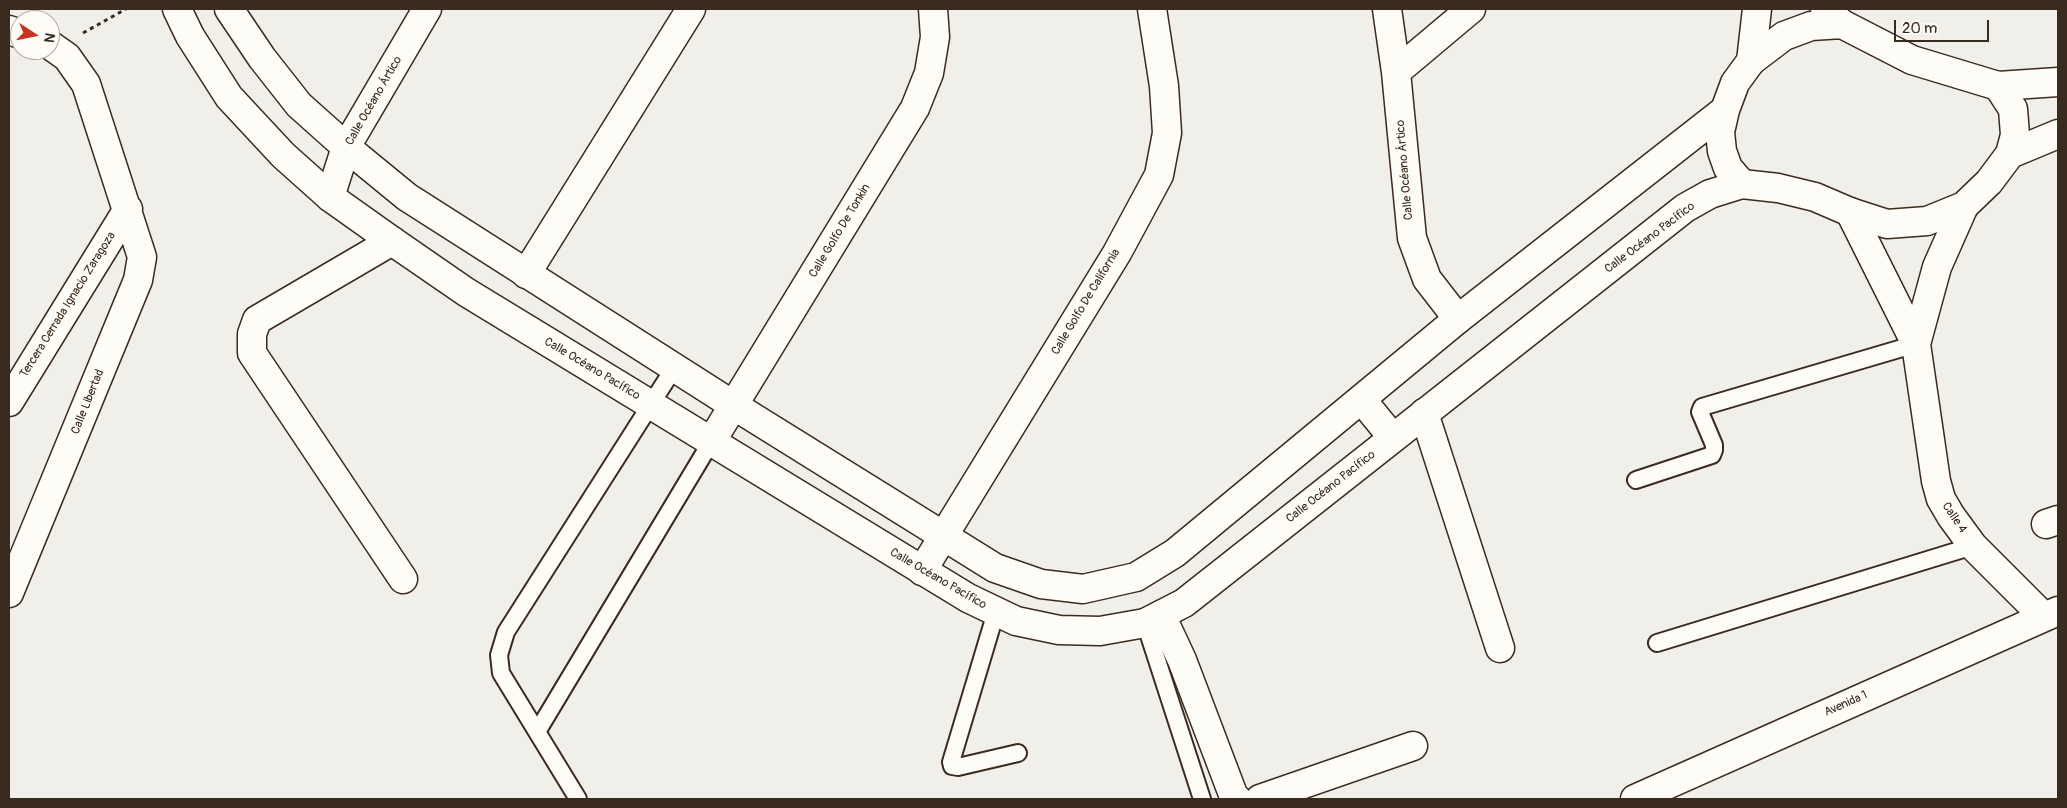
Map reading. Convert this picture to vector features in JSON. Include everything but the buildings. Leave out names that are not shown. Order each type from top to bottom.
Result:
[{"type":"street","name":"Calle Océano Pacífico","points":[[177,9],[190,36],[229,97],[283,155],[330,197],[466,292],[922,571],[968,598],[1016,621],[1059,630],[1100,631],[1153,619],[1184,603],[1685,208],[1710,194],[1742,184]]},
{"type":"street","points":[[229,9],[262,58],[299,105],[407,197],[674,368],[995,568],[1041,584],[1083,589],[1136,578],[1175,553],[1458,319],[1725,110]]},
{"type":"street","name":"Calle Océano Ártico","points":[[330,197],[346,147],[427,9]]},
{"type":"street","points":[[526,274],[691,9]]},
{"type":"street","name":"Calle Golfo De Tonkin","points":[[711,442],[915,108],[929,73],[936,37],[933,9]]},
{"type":"street","name":"Calle Golfo De California","points":[[922,571],[1117,253],[1159,175],[1167,133],[1164,86],[1152,9]]},
{"type":"street","name":"Calle Océano Ártico","points":[[1387,9],[1396,72],[1412,238],[1427,279],[1458,319]]},
{"type":"street","points":[[1396,72],[1471,9]]},
{"type":"street","points":[[1750,60],[1757,9]]},
{"type":"street","points":[[1998,86],[2013,110],[2015,135],[2010,154],[1989,182],[1964,206],[1927,221],[1887,224],[1850,212],[1815,197],[1778,188],[1742,184],[1728,168],[1722,151],[1720,132],[1725,110],[1735,83],[1750,60],[1784,36],[1834,16],[1912,60],[1998,86],[2058,82]]},
{"type":"street","name":"Calle Libertad","points":[[9,593],[138,280],[142,257],[86,84],[67,57],[60,52]]},
{"type":"street","points":[[2010,154],[2058,134]]},
{"type":"street","name":"Calle 4","points":[[1916,344],[1937,268],[1964,206]]},
{"type":"street","name":"Tercera Cerrada Ignacio Zaragoza","points":[[9,402],[128,209]]},
{"type":"street","name":"Calle 4","points":[[1850,212],[1916,344],[1936,481],[1941,499],[1973,546],[2053,618]]},
{"type":"street","points":[[392,240],[258,320],[252,334],[252,353],[403,579]]},
{"type":"street","points":[[1362,400],[1393,438]]},
{"type":"street","points":[[1424,413],[1500,648]]},
{"type":"street","name":"Avenida 1","points":[[1635,799],[2053,618]]},
{"type":"street","points":[[1153,619],[1182,660],[1234,797],[1237,799]]},
{"type":"street","points":[[1260,799],[1413,746]]},
{"type":"lane","points":[[1636,480],[1712,455],[1714,445],[1700,412],[1702,407],[1916,344]]},
{"type":"lane","points":[[578,799],[501,673],[499,655],[506,632],[674,368]]},
{"type":"lane","points":[[537,732],[711,442]]},
{"type":"lane","points":[[1657,643],[1973,546]]},
{"type":"lane","points":[[996,612],[951,762],[952,766],[958,767],[1018,753]]},
{"type":"lane","points":[[1153,619],[1202,799]]},
{"type":"path","points":[[86,31],[126,9]]}]
